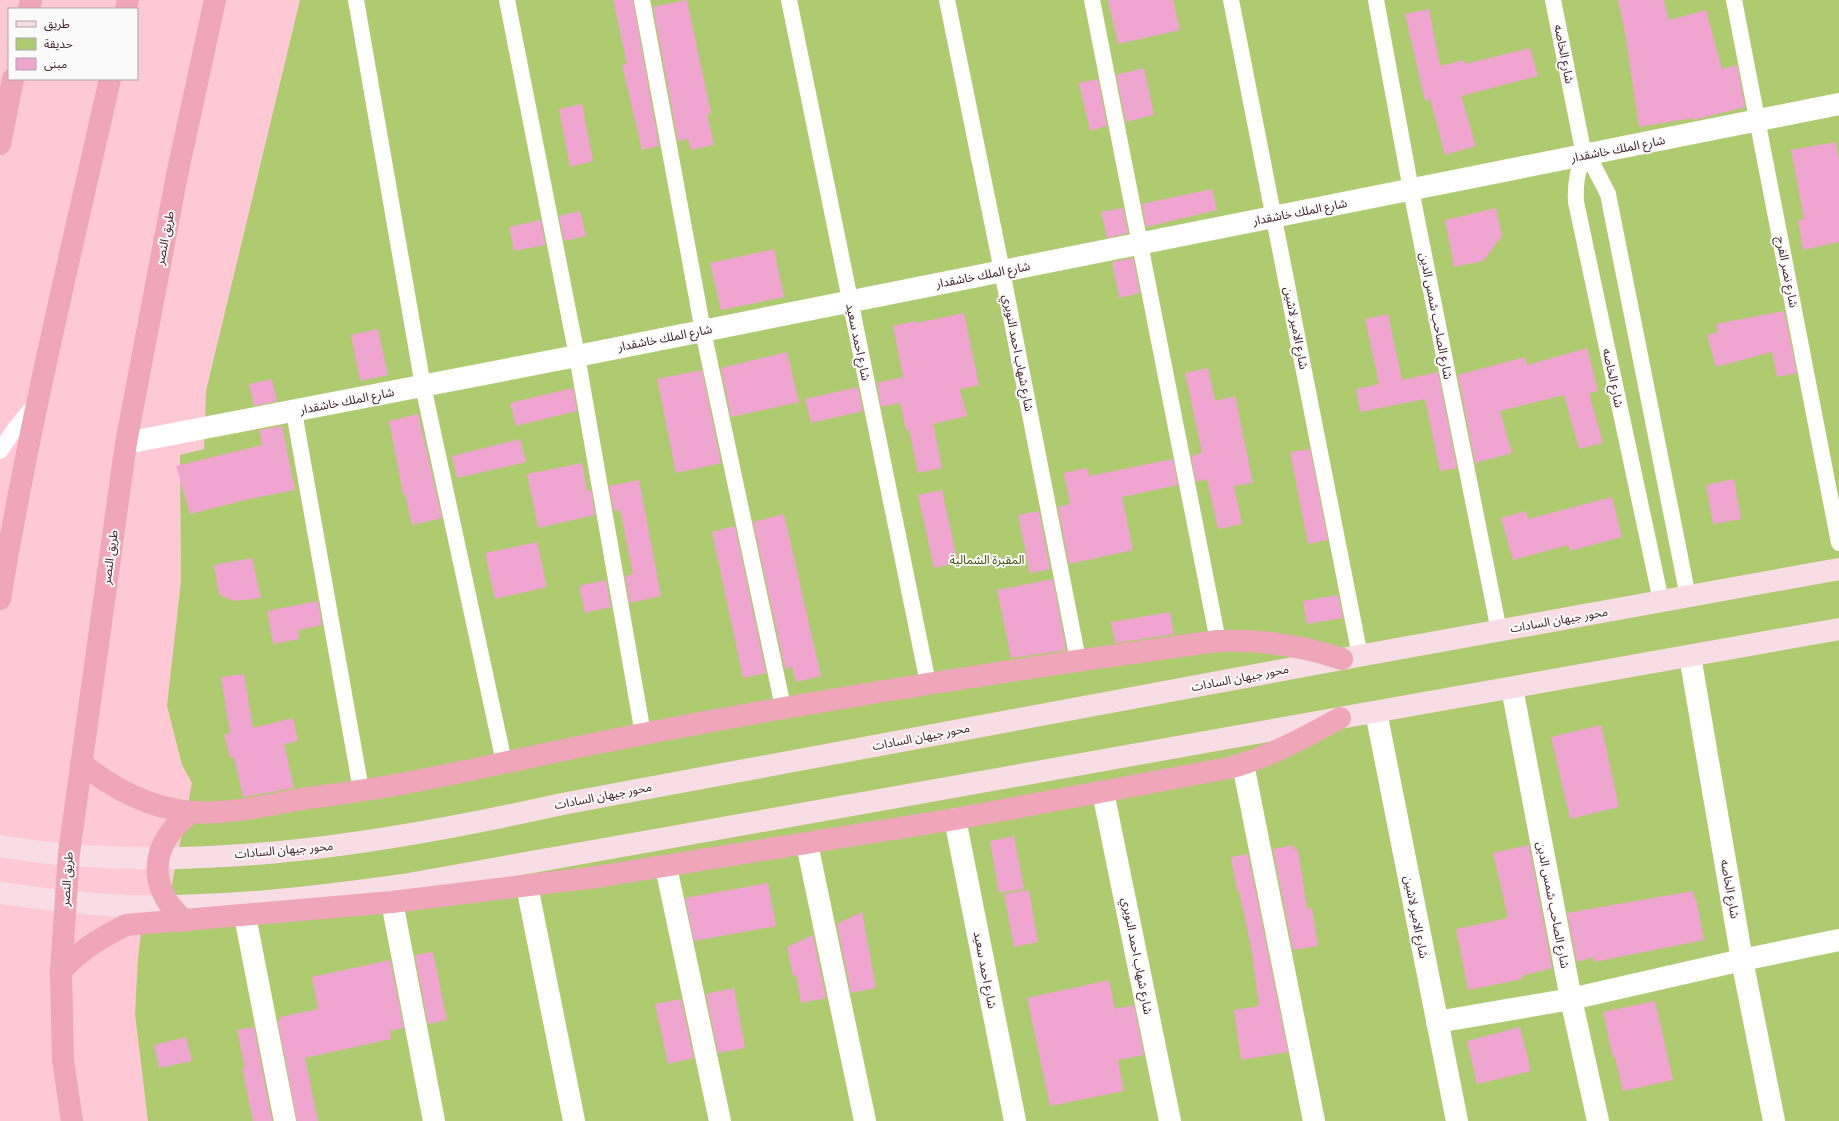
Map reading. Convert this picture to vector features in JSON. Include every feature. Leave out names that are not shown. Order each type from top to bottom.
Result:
[{"type":"highway","name":"طريق النصر","points":[[72,1121],[63,1060],[62,971],[69,853],[126,443],[177,175],[215,0]]},
{"type":"highway","points":[[0,144],[13,80]]},
{"type":"highway","points":[[0,599],[8,550],[38,401],[110,80]]},
{"type":"highway","points":[[81,763],[102,780],[125,793],[164,807],[192,812],[213,813],[405,784],[504,762],[783,707],[1078,660],[1218,642],[1264,641],[1351,658]]},
{"type":"highway","points":[[62,971],[77,954],[96,941],[126,925],[245,916],[392,902],[526,886],[807,844],[955,819],[1200,774],[1243,764],[1286,748],[1340,718]]},
{"type":"highway","points":[[185,921],[175,912],[161,888],[158,875],[158,860],[162,846],[169,832],[179,821],[192,812]]},
{"type":"main road","name":"محور جيهان السادات","points":[[0,846],[79,856],[130,859],[268,852],[337,845],[480,822],[562,804],[1839,569]]},
{"type":"main road","points":[[0,893],[70,902],[126,906],[189,906],[332,895],[455,876],[1839,629]]},
{"type":"street","name":"شارع الملك خاشقدار","points":[[126,443],[294,412],[577,356],[1839,104]]},
{"type":"street","name":"شارع الخاصه","points":[[1690,656],[1742,960],[1774,1121]]},
{"type":"street","name":"شارع الصاحب شمس الدين","points":[[1512,688],[1571,999],[1598,1121]]},
{"type":"street","name":"شارع الامير لاشين","points":[[1376,712],[1457,1121]]},
{"type":"street","points":[[1243,764],[1314,1121]]},
{"type":"street","name":"شارع شهاب احمد النويري","points":[[1104,792],[1170,1121]]},
{"type":"street","name":"شارع احمد سعيد","points":[[955,819],[1015,1121]]},
{"type":"street","points":[[807,844],[865,1121]]},
{"type":"street","points":[[666,866],[720,1121]]},
{"type":"street","points":[[526,886],[574,1121]]},
{"type":"street","points":[[392,902],[434,1121]]},
{"type":"street","points":[[245,916],[285,1121]]},
{"type":"street","points":[[1437,1022],[1571,999],[1742,960],[1839,940]]},
{"type":"lane","points":[[356,0],[423,386],[504,762]]},
{"type":"lane","points":[[507,0],[577,356],[643,734]]},
{"type":"lane","points":[[642,0],[703,331],[783,707]]},
{"type":"lane","name":"شارع احمد سعيد","points":[[789,0],[928,683]]},
{"type":"lane","name":"شارع شهاب احمد النويري","points":[[947,0],[1078,660]]},
{"type":"lane","points":[[1092,0],[1218,642]]},
{"type":"lane","name":"شارع الامير لاشين","points":[[1231,0],[1274,217],[1351,658]]},
{"type":"lane","name":"شارع الصاحب شمس الدين","points":[[1376,0],[1411,190],[1499,631]]},
{"type":"lane","name":"شارع الخاصه","points":[[1554,0],[1584,155],[1594,167],[1608,194],[1688,597]]},
{"type":"lane","name":"شارع نصر الفرج","points":[[1734,0],[1839,544]]},
{"type":"lane","name":"شارع الخاصه","points":[[1584,155],[1578,170],[1575,186],[1576,202],[1661,602]]},
{"type":"lane","points":[[0,451],[14,430],[38,401]]},
{"type":"lane","points":[[294,412],[361,790]]},
{"type":"green space","name":"المقبرة الشمالية","points":[[300,0],[1839,0],[1839,1121],[148,1121],[135,1014],[141,933],[165,919],[192,783],[182,765],[167,706],[181,581],[180,455],[204,449],[206,391]]},
{"type":"building","points":[[613,0],[633,0],[659,146],[642,150],[622,65],[627,64]]},
{"type":"building","points":[[687,0],[711,113],[707,114],[714,145],[691,150],[688,139],[678,141],[653,7]]},
{"type":"building","points":[[1108,0],[1173,0],[1180,30],[1118,44]]},
{"type":"building","points":[[1618,0],[1664,0],[1669,20],[1706,10],[1722,69],[1737,65],[1745,107],[1694,120],[1694,118],[1639,127],[1625,33]]},
{"type":"building","points":[[1429,9],[1440,66],[1464,60],[1465,64],[1530,48],[1538,76],[1461,96],[1476,146],[1445,155],[1430,99],[1425,101],[1405,14]]},
{"type":"building","points":[[1144,68],[1154,115],[1126,122],[1116,75]]},
{"type":"building","points":[[1098,79],[1107,126],[1090,131],[1079,83]]},
{"type":"building","points":[[582,104],[593,161],[570,167],[559,109]]},
{"type":"building","points":[[1836,142],[1839,161],[1839,242],[1803,250],[1798,220],[1804,219],[1791,150]]},
{"type":"building","points":[[1212,189],[1217,210],[1146,227],[1142,204]]},
{"type":"building","points":[[1123,208],[1128,233],[1107,238],[1101,212]]},
{"type":"building","points":[[1496,208],[1502,236],[1483,261],[1454,267],[1445,220]]},
{"type":"building","points":[[580,211],[586,236],[564,241],[559,216]]},
{"type":"building","points":[[541,220],[545,245],[514,251],[509,227]]},
{"type":"building","points":[[774,249],[784,297],[721,310],[710,263]]},
{"type":"building","points":[[1133,258],[1140,293],[1119,298],[1112,262]]},
{"type":"building","points":[[1784,311],[1797,373],[1777,377],[1772,352],[1716,367],[1707,335],[1718,332],[1716,324]]},
{"type":"building","points":[[964,313],[979,385],[960,389],[967,416],[933,424],[942,468],[918,473],[909,429],[906,430],[900,403],[881,407],[877,383],[903,377],[893,326]]},
{"type":"building","points":[[1388,314],[1402,380],[1438,372],[1457,468],[1440,471],[1425,399],[1360,412],[1356,389],[1379,384],[1365,319]]},
{"type":"building","points":[[378,329],[388,375],[360,381],[351,335]]},
{"type":"building","points":[[1587,348],[1598,391],[1589,393],[1603,443],[1579,449],[1564,395],[1500,411],[1512,453],[1475,463],[1458,375],[1525,357],[1527,365]]},
{"type":"building","points":[[787,352],[799,402],[731,417],[721,368]]},
{"type":"building","points":[[1208,368],[1215,401],[1235,396],[1253,483],[1234,486],[1242,524],[1218,529],[1207,479],[1196,482],[1191,456],[1202,453],[1185,373]]},
{"type":"building","points":[[702,370],[721,463],[676,473],[657,379]]},
{"type":"building","points":[[272,379],[277,401],[254,406],[249,384]]},
{"type":"building","points":[[858,387],[863,411],[811,423],[805,399]]},
{"type":"building","points":[[573,388],[577,411],[516,426],[510,403]]},
{"type":"building","points":[[418,414],[442,518],[412,525],[405,494],[403,494],[389,421]]},
{"type":"building","points":[[282,426],[295,490],[249,499],[190,514],[176,466],[262,445],[259,430]]},
{"type":"building","points":[[520,439],[526,462],[457,478],[452,456]]},
{"type":"building","points":[[1310,449],[1328,540],[1308,544],[1290,452]]},
{"type":"building","points":[[1173,459],[1178,485],[1122,497],[1133,550],[1069,564],[1058,507],[1070,504],[1064,473],[1087,468],[1089,476]]},
{"type":"building","points":[[582,463],[587,491],[591,490],[595,515],[538,528],[527,474]]},
{"type":"building","points":[[1734,479],[1741,519],[1713,524],[1706,485]]},
{"type":"building","points":[[639,480],[661,596],[630,603],[625,576],[633,574],[620,510],[614,511],[609,486]]},
{"type":"building","points":[[942,490],[958,563],[934,568],[918,495]]},
{"type":"building","points":[[1612,497],[1622,537],[1570,551],[1568,545],[1513,560],[1501,518],[1526,511],[1528,519]]},
{"type":"building","points":[[1039,511],[1050,569],[1030,573],[1018,515]]},
{"type":"building","points":[[784,514],[821,676],[796,682],[792,667],[785,669],[753,522]]},
{"type":"building","points":[[735,526],[766,673],[743,678],[712,532]]},
{"type":"building","points":[[537,542],[547,587],[495,599],[485,553]]},
{"type":"building","points":[[252,558],[261,598],[235,601],[219,595],[214,565]]},
{"type":"building","points":[[1053,579],[1066,650],[1011,658],[997,590]]},
{"type":"building","points":[[606,580],[611,607],[585,613],[579,586]]},
{"type":"building","points":[[1338,595],[1343,618],[1307,624],[1303,601]]},
{"type":"building","points":[[318,601],[322,625],[298,630],[299,639],[273,644],[267,611]]},
{"type":"building","points":[[1170,612],[1174,634],[1115,643],[1111,622]]},
{"type":"building","points":[[244,674],[253,728],[293,718],[298,741],[284,744],[294,788],[243,797],[234,757],[230,758],[224,735],[230,733],[221,677]]},
{"type":"building","points":[[1601,725],[1619,807],[1570,819],[1551,737]]},
{"type":"building","points":[[1014,836],[1024,889],[999,893],[990,841]]},
{"type":"building","points":[[1294,845],[1295,850],[1298,849],[1307,909],[1312,908],[1318,946],[1293,950],[1273,849]]},
{"type":"building","points":[[1529,845],[1552,968],[1522,976],[1523,979],[1468,990],[1456,929],[1508,918],[1493,853]]},
{"type":"building","points":[[1248,854],[1288,1052],[1241,1060],[1234,1010],[1259,1006],[1251,947],[1239,891],[1237,891],[1231,857]]},
{"type":"building","points":[[768,883],[776,926],[694,941],[685,898]]},
{"type":"building","points":[[1029,890],[1038,942],[1014,947],[1004,894]]},
{"type":"building","points":[[1693,891],[1694,898],[1696,898],[1704,940],[1594,962],[1593,957],[1577,962],[1567,913]]},
{"type":"building","points":[[862,912],[876,988],[851,993],[837,924]]},
{"type":"building","points":[[813,935],[826,998],[801,1003],[796,975],[793,976],[787,947]]},
{"type":"building","points":[[433,952],[447,1020],[428,1024],[415,955]]},
{"type":"building","points":[[390,960],[404,1028],[390,1031],[391,1039],[305,1058],[318,1121],[297,1121],[278,1022],[280,1021],[280,1017],[318,1009],[312,977]]},
{"type":"building","points":[[1109,980],[1115,1009],[1134,1005],[1144,1055],[1118,1060],[1124,1091],[1050,1106],[1027,998]]},
{"type":"building","points":[[734,988],[745,1048],[718,1053],[706,994]]},
{"type":"building","points":[[681,999],[694,1058],[668,1064],[655,1004]]},
{"type":"building","points":[[1655,1001],[1673,1080],[1623,1091],[1615,1057],[1613,1058],[1603,1012]]},
{"type":"building","points":[[254,1027],[272,1121],[253,1121],[242,1068],[245,1068],[237,1030]]},
{"type":"building","points":[[1520,1027],[1531,1071],[1477,1084],[1467,1041]]},
{"type":"building","points":[[186,1037],[192,1061],[159,1068],[154,1045]]}]
